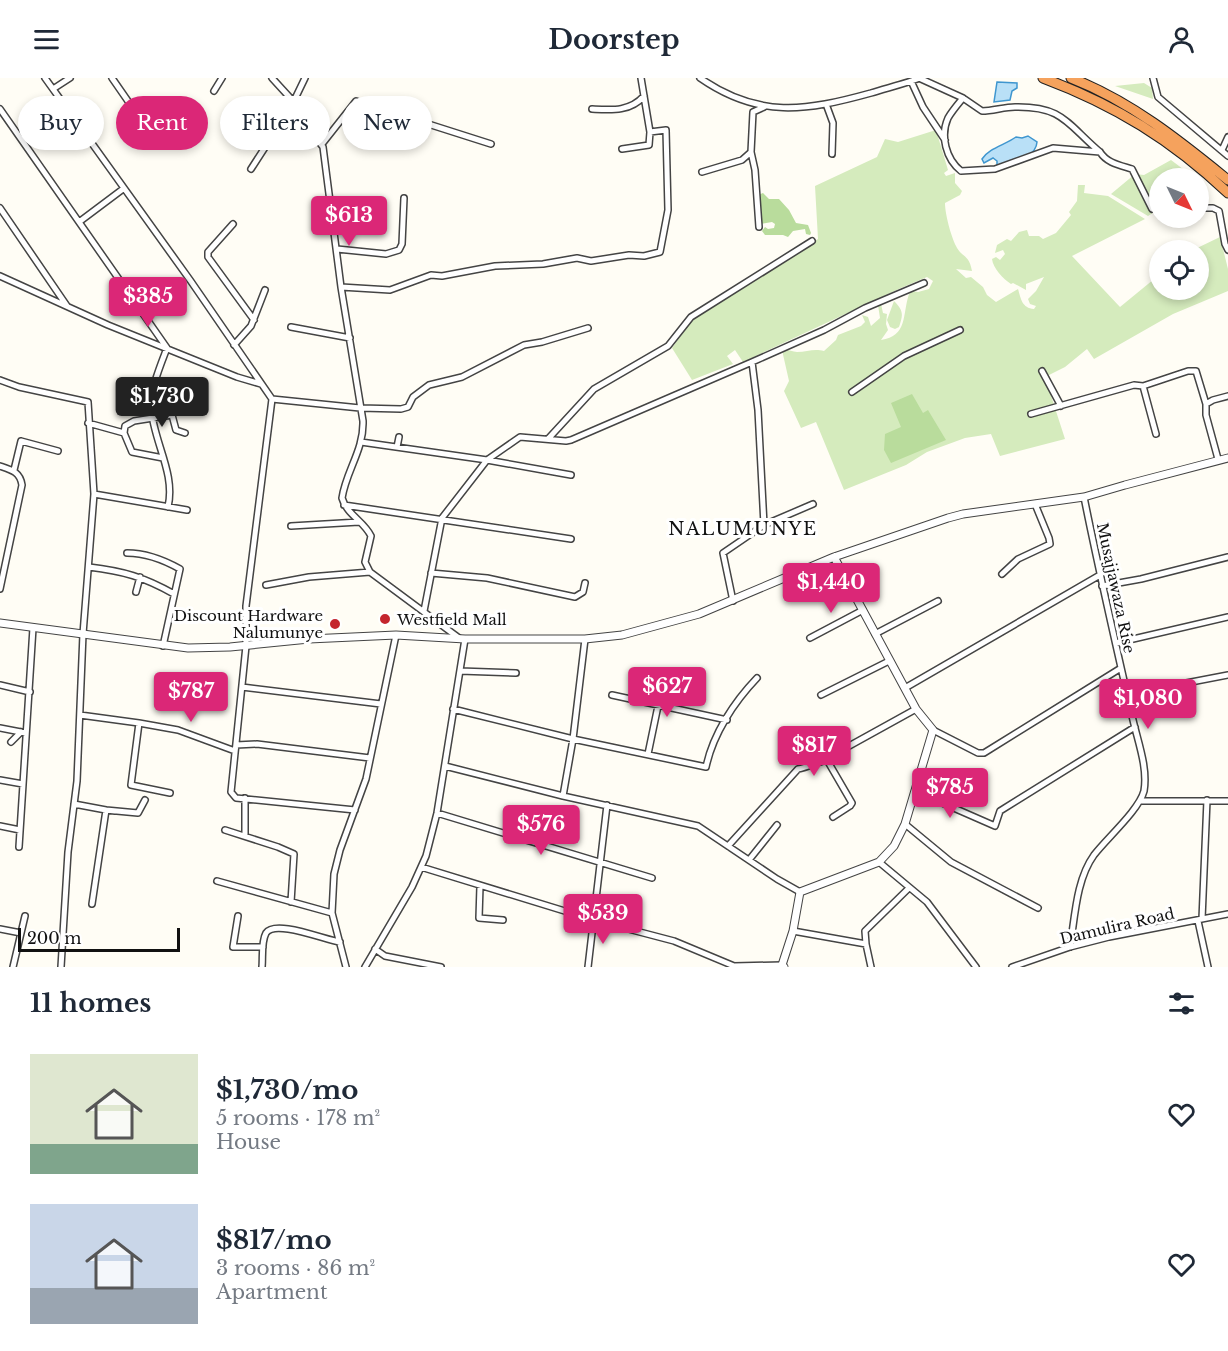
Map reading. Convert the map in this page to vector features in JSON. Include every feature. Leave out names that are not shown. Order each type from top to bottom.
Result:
[{"type":"highway","points":[[1043,78],[1110,106],[1130,117],[1196,162],[1228,193]]},
{"type":"highway","points":[[1071,78],[1112,96],[1131,108],[1180,141],[1228,180]]},
{"type":"street","points":[[45,78],[272,399],[246,606],[246,646],[231,792],[236,798],[355,810]]},
{"type":"street","points":[[53,89],[70,78]]},
{"type":"street","points":[[112,78],[124,96]]},
{"type":"street","points":[[214,91],[222,78]]},
{"type":"street","points":[[272,78],[286,96]]},
{"type":"street","points":[[296,96],[305,78]]},
{"type":"street","points":[[622,149],[649,145],[650,132],[641,78]]},
{"type":"street","points":[[700,78],[721,93],[781,109],[826,104],[919,78],[963,98],[982,111],[1016,107],[1049,110],[1064,118],[1111,163],[1132,169],[1149,203]]},
{"type":"street","points":[[1153,78],[1158,97],[1228,156]]},
{"type":"street","points":[[911,81],[945,140]]},
{"type":"street","points":[[592,109],[627,108],[638,104],[644,96]]},
{"type":"street","points":[[963,98],[948,118],[945,140],[948,156],[954,166],[961,171],[1002,167],[1053,148],[1100,152]]},
{"type":"street","points":[[330,134],[356,100],[492,144]]},
{"type":"street","points":[[826,104],[833,123],[832,154]]},
{"type":"street","points":[[759,227],[755,170],[751,152],[753,112],[766,106]]},
{"type":"street","points":[[0,109],[167,348]]},
{"type":"street","points":[[341,287],[390,290],[431,275],[442,276],[495,266],[543,264],[577,258],[591,261],[629,255],[644,256],[660,252],[668,210],[666,130],[650,132]]},
{"type":"street","points":[[1222,150],[1228,137]]},
{"type":"street","points":[[251,169],[263,150]]},
{"type":"street","points":[[323,150],[363,429],[361,442],[342,495],[344,505],[371,536],[365,562],[370,572],[462,639]]},
{"type":"street","points":[[702,172],[742,160],[751,152]]},
{"type":"street","points":[[79,222],[123,189]]},
{"type":"street","points":[[337,249],[386,254],[399,250],[402,244],[404,198]]},
{"type":"street","points":[[0,208],[68,307]]},
{"type":"street","points":[[1209,208],[1219,211],[1228,250]]},
{"type":"street","points":[[232,224],[208,252],[208,257],[254,320]]},
{"type":"street","points":[[548,439],[594,388],[668,346],[691,317],[812,241]]},
{"type":"street","points":[[0,276],[68,307],[237,377],[261,384]]},
{"type":"street","points":[[424,611],[442,519],[487,460],[520,437],[571,440],[824,330],[924,283]]},
{"type":"street","points":[[234,345],[254,320],[265,290]]},
{"type":"street","points":[[291,327],[350,338]]},
{"type":"street","points":[[272,399],[360,408],[401,409],[408,407],[413,397],[429,386],[462,377],[524,345],[588,328]]},
{"type":"street","points":[[852,392],[904,356],[960,330]]},
{"type":"street","points":[[167,348],[153,391],[151,405],[171,484],[168,507]]},
{"type":"street","points":[[752,362],[758,410],[764,525]]},
{"type":"street","points":[[1042,371],[1061,406]]},
{"type":"street","points":[[1031,414],[1134,385],[1143,386],[1188,371],[1196,371],[1218,459]]},
{"type":"street","points":[[0,380],[19,387],[88,402],[94,494],[83,634],[77,781],[68,852],[61,967]]},
{"type":"street","points":[[1143,386],[1156,434]]},
{"type":"street","points":[[1206,404],[1228,396]]},
{"type":"street","points":[[163,458],[132,452],[124,433],[125,426],[172,415],[176,430],[185,433]]},
{"type":"street","points":[[89,424],[124,433]]},
{"type":"street","points":[[397,447],[399,437]]},
{"type":"street","points":[[14,470],[21,441],[58,451]]},
{"type":"street","points":[[361,442],[571,475]]},
{"type":"street","points":[[0,623],[188,648],[396,635],[462,639],[585,639],[621,635],[699,614],[834,557],[963,514],[1084,497],[1228,458]]},
{"type":"street","points":[[0,466],[14,470],[20,477],[22,485],[0,589]]},
{"type":"street","points":[[94,494],[187,510]]},
{"type":"street","name":"Musajjawaza Rise","points":[[1084,497],[1145,778],[1141,801]]},
{"type":"street","points":[[733,601],[723,553],[764,525],[813,504]]},
{"type":"street","points":[[1002,574],[1018,559],[1050,544],[1035,504]]},
{"type":"street","points":[[344,505],[571,539]]},
{"type":"street","points":[[291,526],[359,522]]},
{"type":"street","points":[[127,553],[154,557],[180,569],[163,646]]},
{"type":"street","points":[[834,557],[916,709],[933,730],[978,753],[984,753],[1121,668]]},
{"type":"street","points":[[1102,586],[1141,579],[1228,557]]},
{"type":"street","points":[[89,567],[118,570],[140,577],[174,594]]},
{"type":"street","points":[[266,585],[309,577],[370,572]]},
{"type":"street","points":[[431,573],[487,578],[575,597],[583,592],[585,583]]},
{"type":"street","points":[[905,688],[1100,575]]},
{"type":"street","points":[[136,592],[140,577]]},
{"type":"street","points":[[876,634],[938,602]]},
{"type":"street","points":[[810,638],[863,610]]},
{"type":"street","points":[[1116,643],[1228,617]]},
{"type":"street","points":[[19,847],[24,732],[30,692],[33,628]]},
{"type":"street","points":[[346,967],[332,913],[337,864],[364,786],[396,635]]},
{"type":"street","points":[[365,967],[421,867],[438,813],[460,670],[462,639]]},
{"type":"street","points":[[563,796],[573,739],[585,639]]},
{"type":"street","points":[[821,695],[889,661]]},
{"type":"street","points":[[460,670],[516,674]]},
{"type":"street","points":[[1128,694],[1228,675]]},
{"type":"street","points":[[648,754],[664,677]]},
{"type":"street","points":[[453,709],[573,739],[706,767],[711,747],[743,692],[757,678]]},
{"type":"street","points":[[0,685],[30,692]]},
{"type":"street","points":[[242,687],[381,704]]},
{"type":"street","points":[[612,694],[727,720]]},
{"type":"street","points":[[728,846],[798,769],[827,760],[916,709]]},
{"type":"street","points":[[80,715],[178,730],[235,748],[257,744],[370,758]]},
{"type":"street","points":[[139,723],[131,785],[170,793]]},
{"type":"street","points":[[915,791],[995,826],[1000,811],[1135,727]]},
{"type":"street","points":[[0,728],[24,732]]},
{"type":"street","points":[[800,892],[879,862],[894,846],[905,824],[933,730]]},
{"type":"street","points":[[10,742],[24,732]]},
{"type":"street","points":[[827,760],[852,802],[850,807],[833,817]]},
{"type":"street","points":[[446,766],[563,796],[698,826],[800,892]]},
{"type":"street","points":[[0,780],[22,784]]},
{"type":"street","points":[[245,836],[246,798]]},
{"type":"street","points":[[106,810],[138,813],[145,800]]},
{"type":"street","points":[[1207,800],[1200,920],[1208,967]]},
{"type":"street","points":[[1070,947],[1080,888],[1087,867],[1094,855],[1141,801],[1228,801]]},
{"type":"street","points":[[74,804],[115,811]]},
{"type":"street","points":[[588,967],[607,805]]},
{"type":"street","points":[[92,904],[106,810]]},
{"type":"street","points":[[438,813],[652,878]]},
{"type":"street","points":[[905,824],[951,862],[1038,908]]},
{"type":"street","points":[[749,860],[777,825]]},
{"type":"street","points":[[0,826],[20,830]]},
{"type":"street","points":[[225,830],[294,854],[291,902]]},
{"type":"street","points":[[879,862],[927,902],[976,967]]},
{"type":"street","points":[[421,867],[594,920],[674,941],[734,966],[783,966],[793,931],[800,892]]},
{"type":"street","points":[[217,881],[332,913]]},
{"type":"street","points":[[480,886],[479,918],[502,920]]},
{"type":"street","points":[[871,967],[866,944],[867,929],[909,888]]},
{"type":"street","name":"Damulira Road","points":[[1012,967],[1070,947],[1109,937],[1228,914]]},
{"type":"street","points":[[14,967],[25,916]]},
{"type":"street","points":[[238,916],[233,947],[263,947]]},
{"type":"street","points":[[262,967],[267,931],[277,927],[340,942]]},
{"type":"street","points":[[0,929],[21,933]]},
{"type":"street","points":[[793,931],[866,944]]},
{"type":"street","points":[[375,949],[385,956],[441,967]]},
{"type":"green space","points":[[1144,83],[1152,88],[1153,99],[1115,86]]},
{"type":"green space","points":[[936,130],[948,170],[944,173],[946,176],[955,173],[955,183],[962,191],[960,195],[945,203],[945,208],[954,242],[969,262],[972,271],[956,269],[966,278],[971,277],[996,302],[1018,289],[1024,305],[1034,309],[1036,306],[1030,304],[1028,299],[1044,277],[1026,284],[1026,290],[1005,279],[996,270],[992,259],[996,257],[1000,260],[1005,254],[1003,250],[995,253],[997,245],[1007,239],[1011,241],[1019,232],[1027,230],[1029,236],[1039,236],[1043,239],[1056,233],[1071,215],[1069,212],[1077,201],[1078,185],[1085,185],[1084,193],[1108,196],[1145,219],[1072,256],[1120,307],[1149,283],[1149,300],[1206,300],[1173,314],[1094,359],[1087,349],[1065,367],[1045,377],[1065,439],[1000,456],[991,434],[965,438],[927,452],[906,465],[844,490],[816,422],[801,428],[784,391],[789,381],[782,350],[824,351],[838,335],[861,326],[865,322],[862,315],[868,317],[871,326],[880,318],[878,305],[881,304],[883,313],[887,314],[888,330],[881,340],[890,338],[896,334],[903,323],[909,294],[912,291],[929,289],[933,281],[927,277],[901,288],[743,362],[735,350],[727,356],[733,364],[692,380],[672,348],[693,319],[818,239],[815,186],[877,157],[885,139],[898,142]]},
{"type":"green space","points":[[1171,160],[1182,168],[1157,168]]},
{"type":"green space","points":[[1149,172],[1148,216],[1111,194],[1135,174],[1144,175]]},
{"type":"green space","points":[[763,193],[769,199],[779,199],[789,210],[796,223],[808,225],[810,235],[806,234],[805,229],[793,231],[788,237],[765,235],[762,231],[765,227],[774,228],[775,224],[772,222],[760,224],[758,195]]},
{"type":"green space","points":[[1220,237],[1228,269],[1228,291],[1209,299],[1209,242]]},
{"type":"green space","points":[[894,301],[902,313],[899,327],[895,329],[890,327],[887,320]]},
{"type":"green space","points":[[912,394],[923,413],[928,410],[946,440],[891,463],[884,450],[885,434],[901,427],[891,403]]},
{"type":"water","points":[[997,82],[1017,83],[1017,88],[1012,91],[1010,100],[994,102]]},
{"type":"water","points":[[1028,136],[1037,142],[1036,148],[1028,156],[997,167],[997,161],[993,158],[984,163],[982,159],[993,149],[1016,137]]},
{"type":"place","name":"Westfield Mall","points":[[385,619]]},
{"type":"place","name":"Discount Hardware Nalumunye","points":[[335,624]]},
{"type":"district","name":"NALUMUNYE","points":[[743,529]]}]
